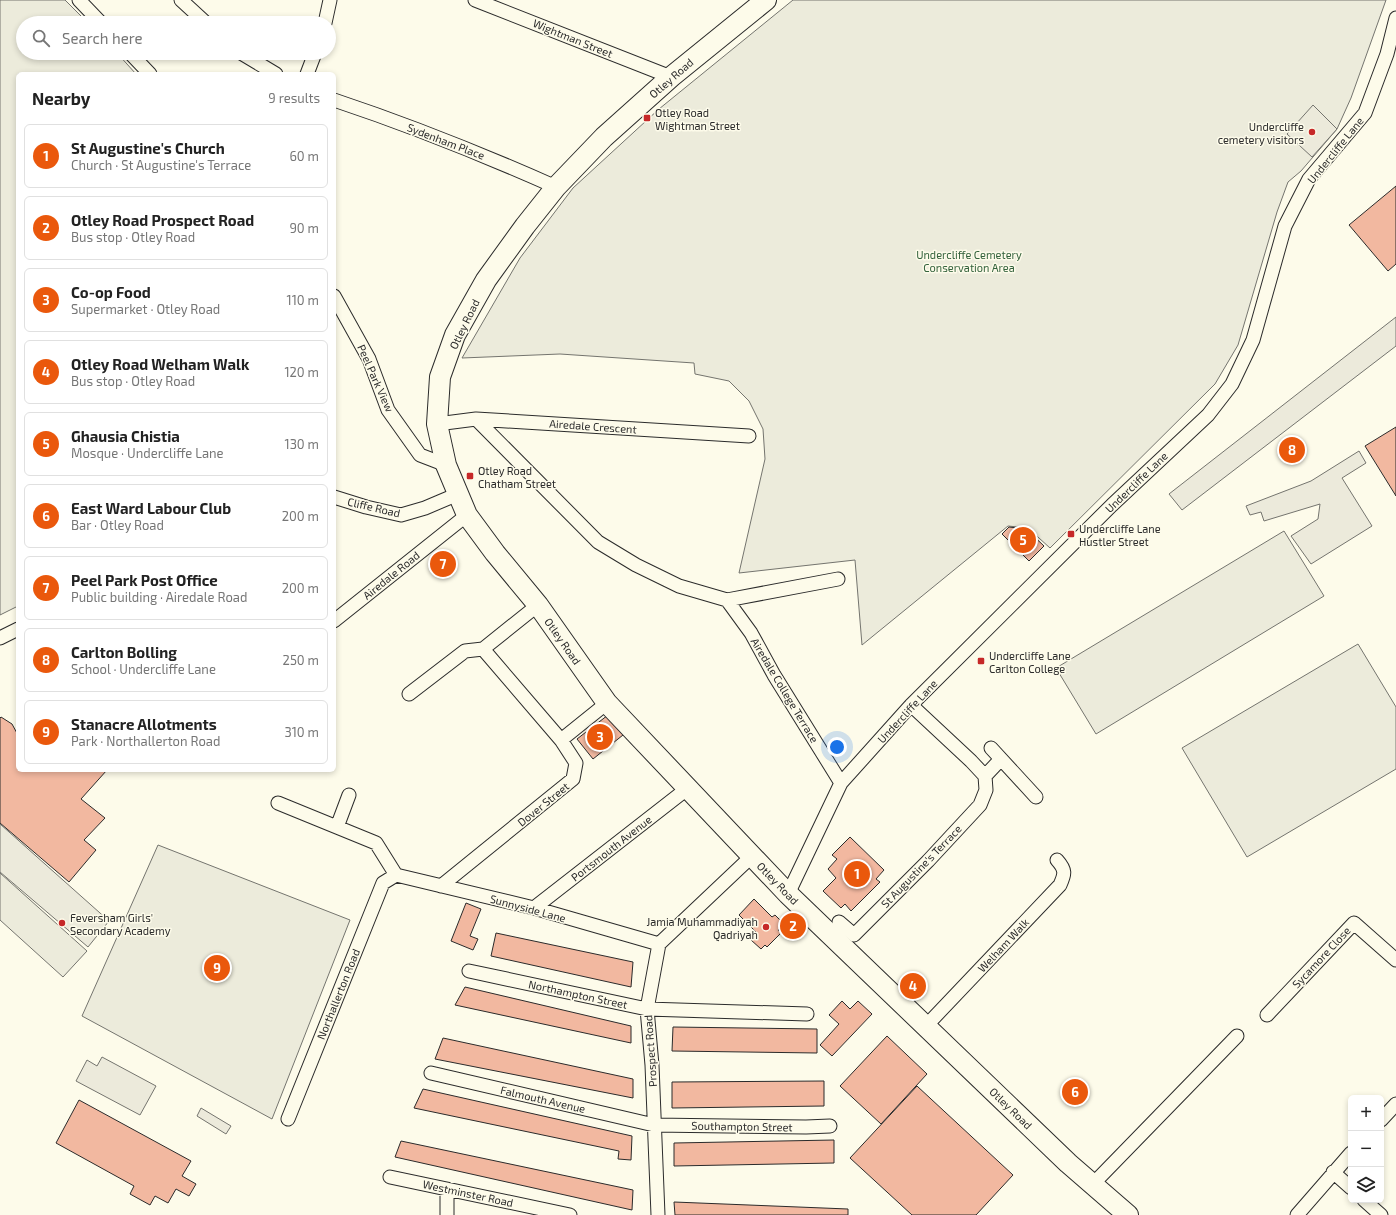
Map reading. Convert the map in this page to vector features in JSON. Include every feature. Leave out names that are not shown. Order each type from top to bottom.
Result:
[{"type":"main road","name":"Otley Road","points":[[766,0],[671,77],[604,137],[556,187],[525,226],[486,280],[456,335],[440,377],[437,424],[446,465],[467,515],[495,553],[538,605],[607,703],[788,894],[1068,1163],[1128,1215]]},
{"type":"street","points":[[79,0],[94,16]]},
{"type":"street","points":[[181,0],[198,16]]},
{"type":"street","points":[[326,16],[330,0]]},
{"type":"street","name":"Wightman Street","points":[[475,0],[671,77]]},
{"type":"street","name":"Undercliffe Lane","points":[[788,894],[841,783],[911,705],[1112,505],[1208,415],[1232,384],[1253,340],[1285,226],[1309,179],[1365,113],[1391,56],[1396,18]]},
{"type":"street","points":[[137,60],[148,72]]},
{"type":"street","points":[[253,60],[273,72]]},
{"type":"street","points":[[308,72],[312,60]]},
{"type":"street","name":"Sydenham Place","points":[[336,101],[373,113],[495,160],[556,187]]},
{"type":"street","name":"Peel Park View","points":[[336,300],[369,359],[388,410],[420,455],[446,465]]},
{"type":"street","points":[[476,419],[598,542],[679,586],[726,600],[838,579]]},
{"type":"street","name":"Airedale Crescent","points":[[437,424],[476,419],[750,436]]},
{"type":"street","name":"Cliffe Road","points":[[336,497],[366,507],[401,515],[425,508],[458,494]]},
{"type":"street","name":"Airedale Road","points":[[336,619],[467,515]]},
{"type":"street","name":"Airedale College Terrace","points":[[726,600],[751,633],[774,675],[841,783]]},
{"type":"street","points":[[409,694],[465,652],[483,650],[538,605]]},
{"type":"street","points":[[0,638],[16,630]]},
{"type":"street","name":"Dover Street","points":[[441,886],[573,779],[576,763],[560,740],[483,650]]},
{"type":"street","points":[[560,740],[607,703]]},
{"type":"street","points":[[911,705],[985,776],[1002,759]]},
{"type":"street","points":[[991,748],[1036,796]]},
{"type":"street","name":"St Augustine's Terrace","points":[[839,922],[854,935],[928,861],[980,805],[986,790],[985,776]]},
{"type":"street","name":"Portsmouth Avenue","points":[[534,908],[688,788]]},
{"type":"street","points":[[337,827],[350,796]]},
{"type":"street","points":[[278,803],[376,843],[396,875]]},
{"type":"street","points":[[659,944],[752,856]]},
{"type":"street","name":"Welham Walk","points":[[926,1026],[1060,885],[1065,874],[1062,866],[1057,860]]},
{"type":"street","name":"Sunnyside Lane","points":[[396,875],[534,908],[659,944]]},
{"type":"street","name":"Northallerton Road","points":[[288,1119],[383,883],[396,875]]},
{"type":"street","name":"Sycamore Close","points":[[1266,1015],[1354,923],[1396,960]]},
{"type":"street","name":"Prospect Road","points":[[658,1215],[652,1065],[647,1010],[659,944]]},
{"type":"street","name":"Northampton Street","points":[[469,971],[647,1010],[807,1014]]},
{"type":"street","points":[[1093,1184],[1237,1036]]},
{"type":"street","name":"Falmouth Avenue","points":[[431,1073],[654,1125]]},
{"type":"street","points":[[1384,1117],[1396,1104]]},
{"type":"street","name":"Southampton Street","points":[[654,1125],[830,1126]]},
{"type":"street","points":[[1297,1215],[1348,1155]]},
{"type":"street","points":[[1333,1172],[1348,1185]]},
{"type":"street","name":"Westminster Road","points":[[390,1176],[564,1214]]},
{"type":"street","points":[[447,1189],[447,1215]]},
{"type":"street","points":[[1367,1203],[1381,1215]]},
{"type":"green space","points":[[0,0],[65,0],[81,16],[16,16],[16,60],[123,60],[134,72],[16,72],[16,607],[0,615]]},
{"type":"green space","name":"Undercliffe Cemetery Conservation Area","points":[[793,0],[1386,0],[1351,98],[1337,129],[1301,171],[1288,182],[1277,212],[1238,345],[1215,384],[1050,548],[1028,528],[1008,526],[862,645],[855,560],[739,573],[765,459],[763,429],[749,401],[729,381],[695,374],[694,363],[560,354],[462,358],[520,258],[573,188],[659,109]]},
{"type":"green space","points":[[1284,531],[1324,596],[1096,734],[1056,668]]},
{"type":"green space","points":[[1358,644],[1396,707],[1396,769],[1247,857],[1182,748]]},
{"type":"green space","points":[[158,845],[350,920],[272,1119],[82,1016]]},
{"type":"green space","points":[[0,873],[87,951],[63,977],[0,920]]},
{"type":"shaded area","name":"Undercliffe cemetery visitors","points":[[1313,105],[1337,129],[1312,157],[1287,134]]},
{"type":"shaded area","points":[[1396,317],[1396,346],[1182,510],[1169,494]]},
{"type":"shaded area","points":[[1359,451],[1366,463],[1342,478],[1372,526],[1311,564],[1291,536],[1318,519],[1320,504],[1264,521],[1261,512],[1250,515],[1246,506],[1311,481]]},
{"type":"shaded area","points":[[0,824],[109,921],[88,947],[0,872]]},
{"type":"shaded area","points":[[102,1057],[156,1086],[140,1115],[76,1081],[87,1060],[97,1066]]},
{"type":"shaded area","points":[[201,1108],[231,1126],[226,1134],[197,1116]]},
{"type":"building","points":[[1396,186],[1396,264],[1388,271],[1349,225]]},
{"type":"building","points":[[1396,427],[1396,496],[1365,446]]},
{"type":"building","points":[[1009,527],[1026,529],[1044,546],[1029,561],[1002,534]]},
{"type":"building","points":[[608,715],[623,735],[593,759],[577,739]]},
{"type":"building","points":[[1,717],[12,724],[16,731],[16,772],[105,772],[81,799],[105,818],[84,840],[96,850],[69,882],[0,823]]},
{"type":"building","points":[[850,837],[884,870],[876,879],[880,882],[851,911],[845,904],[841,908],[823,891],[836,878],[828,869],[837,859],[832,855]]},
{"type":"building","name":"Jamia Muhammadiyah Qadriyah","points":[[754,899],[772,917],[775,915],[784,924],[778,930],[781,933],[767,947],[765,945],[761,949],[751,940],[758,934],[739,915]]},
{"type":"building","points":[[466,903],[481,909],[470,936],[478,939],[473,950],[451,941]]},
{"type":"building","points":[[496,933],[633,962],[631,987],[491,956]]},
{"type":"building","points":[[465,987],[631,1026],[631,1043],[455,1005]]},
{"type":"building","points":[[842,1001],[850,1009],[858,1001],[872,1014],[832,1056],[820,1045],[839,1024],[829,1015]]},
{"type":"building","points":[[673,1027],[817,1029],[817,1053],[672,1051]]},
{"type":"building","points":[[887,1036],[927,1074],[881,1124],[840,1086]]},
{"type":"building","points":[[443,1038],[633,1079],[633,1098],[435,1059]]},
{"type":"building","points":[[824,1081],[824,1106],[672,1108],[672,1082]]},
{"type":"building","points":[[917,1086],[1013,1175],[976,1215],[912,1215],[850,1158]]},
{"type":"building","points":[[423,1089],[632,1136],[631,1160],[618,1159],[619,1151],[414,1108]]},
{"type":"building","points":[[79,1100],[191,1161],[182,1176],[196,1184],[189,1196],[176,1189],[168,1203],[155,1196],[150,1205],[130,1194],[134,1186],[56,1143]]},
{"type":"building","points":[[834,1140],[834,1163],[674,1166],[674,1143]]},
{"type":"building","points":[[401,1141],[633,1190],[632,1210],[395,1157]]},
{"type":"building","points":[[674,1202],[848,1209],[848,1215],[675,1215]]},
{"type":"place","name":"Otley Road Wightman Street","points":[[647,118]]},
{"type":"place","name":"Undercliffe cemetery visitors","points":[[1312,132]]},
{"type":"place","name":"Carlton Bolling","points":[[1292,450]]},
{"type":"place","name":"Otley Road Chatham Street","points":[[470,476]]},
{"type":"place","name":"Undercliffe Lane Hustler Street","points":[[1071,534]]},
{"type":"place","name":"Ghausia Chistia","points":[[1023,540]]},
{"type":"place","name":"Peel Park Post Office","points":[[443,564]]},
{"type":"place","name":"Undercliffe Lane Carlton College","points":[[981,661]]},
{"type":"place","name":"Co-op Food","points":[[600,737]]},
{"type":"place","name":"St Augustine's Church","points":[[857,874]]},
{"type":"place","name":"Feversham Girls' Secondary Academy","points":[[62,923]]},
{"type":"place","name":"Otley Road Prospect Road","points":[[793,926]]},
{"type":"place","name":"Jamia Muhammadiyah Qadriyah","points":[[766,927]]},
{"type":"place","name":"Stanacre Allotments","points":[[217,968]]},
{"type":"place","name":"Otley Road Welham Walk","points":[[913,986]]},
{"type":"place","name":"East Ward Labour Club","points":[[1075,1092]]}]
